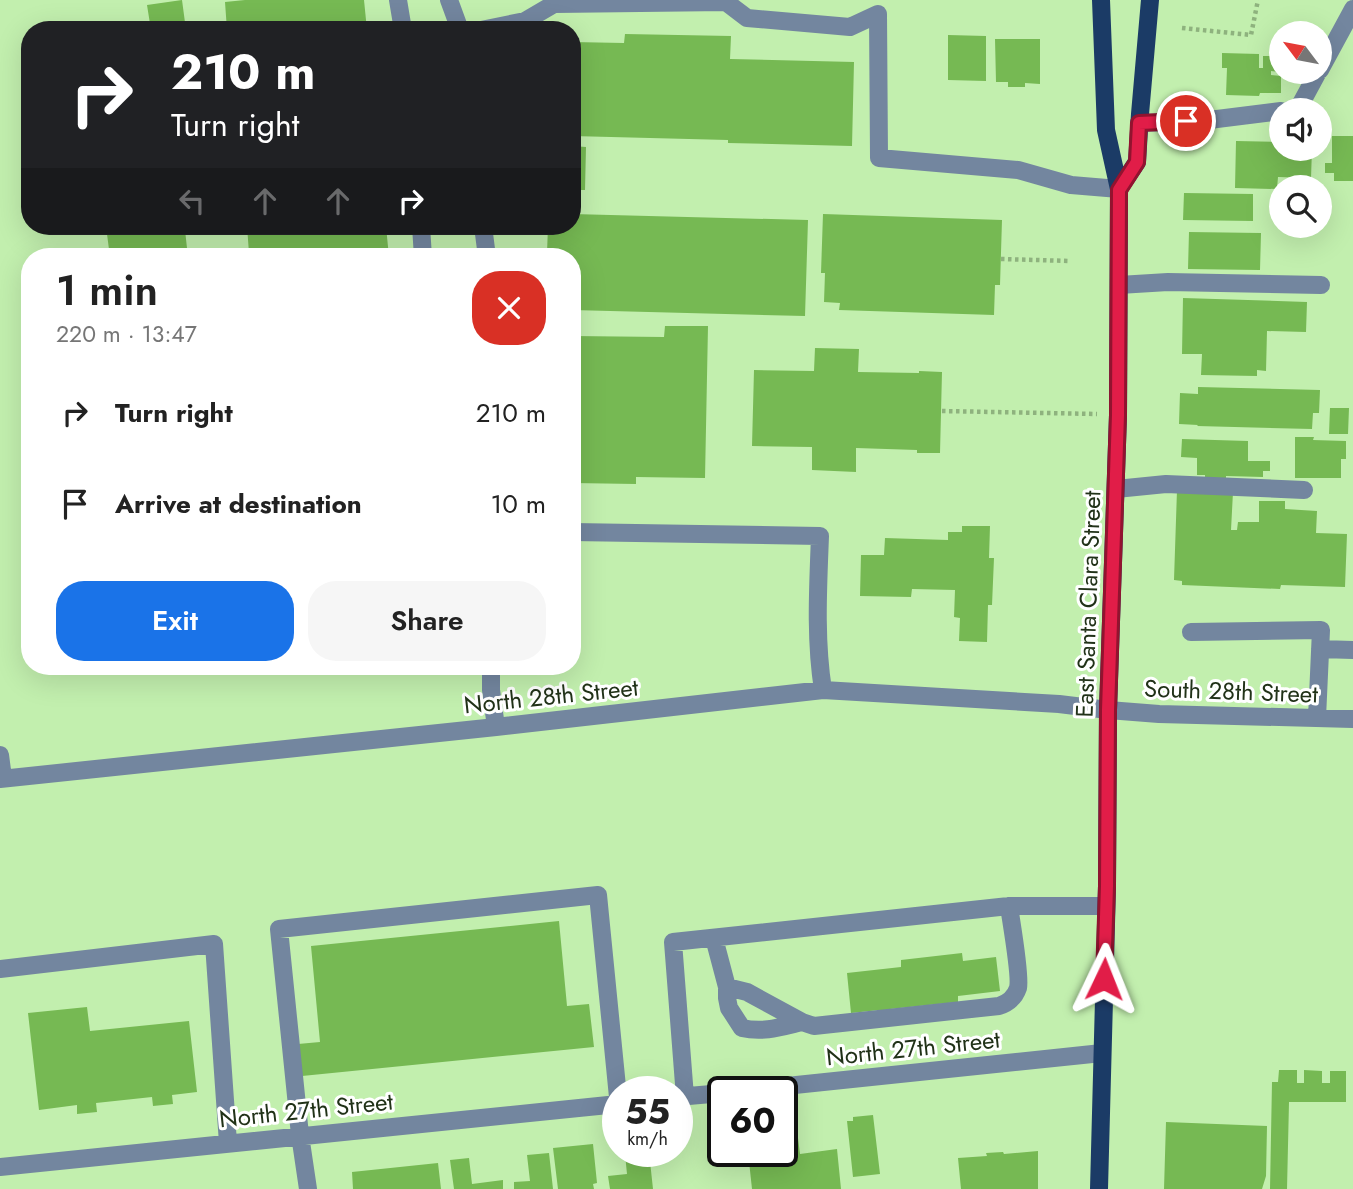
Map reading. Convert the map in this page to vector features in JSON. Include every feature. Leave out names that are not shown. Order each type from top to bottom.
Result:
[{"type":"main road","name":"East Santa Clara Street","points":[[1099,1189],[1119,285],[1119,190],[1106,130],[1101,0]]},
{"type":"main road","points":[[1119,190],[1137,162],[1150,0]]},
{"type":"street","points":[[398,0],[402,21]]},
{"type":"street","points":[[449,0],[457,21]]},
{"type":"street","points":[[527,21],[554,4],[726,2],[747,18],[850,27],[878,14],[879,158],[1018,170],[1071,185],[1119,190]]},
{"type":"street","points":[[1332,47],[1353,9]]},
{"type":"street","points":[[1139,123],[1201,121],[1269,112]]},
{"type":"street","points":[[1119,285],[1168,282],[1321,285]]},
{"type":"street","points":[[1116,489],[1166,484],[1304,490]]},
{"type":"street","points":[[581,533],[820,536],[818,661],[823,690]]},
{"type":"street","points":[[1191,632],[1321,630],[1317,718]]},
{"type":"street","points":[[1321,649],[1353,650]]},
{"type":"street","points":[[491,675],[496,727]]},
{"type":"street","name":"North 28th Street","points":[[2,778],[823,690],[1059,704],[1108,710]]},
{"type":"street","name":"South 28th Street","points":[[1108,710],[1159,714],[1353,719]]},
{"type":"street","points":[[0,755],[2,778]]},
{"type":"street","points":[[308,1189],[279,929],[598,895],[616,1076]]},
{"type":"street","points":[[680,1076],[673,942],[1009,906],[1106,906]]},
{"type":"street","points":[[727,987],[747,992],[814,1026],[999,1006],[1012,998],[1018,986],[1009,906]]},
{"type":"street","points":[[714,938],[727,987],[729,1008],[742,1028],[768,1030],[802,1022]]},
{"type":"street","points":[[0,969],[214,944],[228,1143]]},
{"type":"street","name":"North 27th Street","points":[[798,1085],[1102,1053]]},
{"type":"street","name":"North 27th Street","points":[[0,1165],[602,1106]]},
{"type":"path","points":[[1182,28],[1251,35],[1258,0]]},
{"type":"path","points":[[1001,260],[1070,261]]},
{"type":"path","points":[[942,411],[1118,415]]},
{"type":"building","points":[[182,0],[185,21],[150,21],[147,5]]},
{"type":"building","points":[[364,0],[366,21],[226,21],[225,2]]},
{"type":"building","points":[[625,34],[731,36],[730,59],[854,62],[852,146],[581,136],[581,42],[624,43]]},
{"type":"building","points":[[948,35],[986,36],[986,81],[948,80]]},
{"type":"building","points":[[995,39],[1040,39],[1040,84],[1025,83],[1025,87],[1008,87],[1008,82],[996,82]]},
{"type":"building","points":[[1222,53],[1259,54],[1259,68],[1263,68],[1263,56],[1269,56],[1269,84],[1281,84],[1281,93],[1260,93],[1259,96],[1226,95],[1227,68],[1222,68]]},
{"type":"building","points":[[1332,136],[1353,136],[1353,181],[1334,181],[1334,173],[1325,173],[1325,163],[1332,161]]},
{"type":"building","points":[[1236,141],[1269,142],[1269,161],[1312,161],[1311,175],[1269,175],[1269,189],[1235,188]]},
{"type":"building","points":[[581,147],[586,147],[585,190],[581,190]]},
{"type":"building","points":[[1184,193],[1253,194],[1253,221],[1183,220]]},
{"type":"building","points":[[581,214],[808,220],[805,316],[581,310],[581,248],[547,248],[548,235],[581,235]]},
{"type":"building","points":[[823,214],[1002,220],[1000,285],[995,285],[994,315],[839,310],[840,303],[824,302],[825,273],[821,273]]},
{"type":"building","points":[[1189,232],[1261,233],[1260,270],[1188,269]]},
{"type":"building","points":[[107,235],[186,235],[187,248],[109,248]]},
{"type":"building","points":[[248,235],[387,235],[388,248],[249,248]]},
{"type":"building","points":[[1183,298],[1307,302],[1306,332],[1267,331],[1266,371],[1257,370],[1257,376],[1201,375],[1202,354],[1182,354]]},
{"type":"building","points":[[665,326],[708,326],[705,478],[636,477],[636,484],[581,483],[581,336],[664,337]]},
{"type":"building","points":[[815,348],[859,349],[858,372],[942,372],[940,453],[856,448],[856,472],[812,470],[812,447],[752,446],[754,370],[814,371]]},
{"type":"building","points":[[1198,387],[1320,390],[1319,413],[1313,413],[1312,429],[1179,424],[1180,393],[1198,394]]},
{"type":"building","points":[[1330,408],[1349,408],[1348,434],[1329,434]]},
{"type":"building","points":[[1295,437],[1346,441],[1346,459],[1341,459],[1341,478],[1295,478]]},
{"type":"building","points":[[1182,439],[1248,441],[1248,461],[1270,461],[1270,471],[1263,471],[1263,477],[1205,478],[1205,475],[1197,475],[1197,458],[1181,457]]},
{"type":"building","points":[[1177,490],[1233,492],[1231,530],[1237,530],[1238,522],[1259,522],[1259,501],[1285,501],[1285,509],[1317,511],[1316,533],[1347,534],[1345,587],[1281,585],[1280,589],[1182,585],[1182,581],[1174,580]]},
{"type":"building","points":[[962,526],[990,526],[989,558],[994,558],[987,642],[959,641],[960,618],[954,617],[955,590],[912,589],[911,597],[860,596],[861,555],[884,555],[885,538],[948,540],[948,532],[962,532]]},
{"type":"building","points":[[559,921],[567,1006],[589,1004],[594,1047],[302,1076],[298,1044],[320,1042],[311,946]]},
{"type":"building","points":[[962,953],[963,961],[996,957],[1000,991],[958,996],[958,1002],[890,1009],[891,1015],[879,1010],[851,1013],[847,973],[901,967],[901,960]]},
{"type":"building","points":[[87,1007],[90,1031],[189,1021],[197,1092],[172,1095],[173,1104],[153,1106],[152,1097],[96,1103],[97,1112],[77,1114],[77,1105],[39,1110],[28,1013]]},
{"type":"building","points":[[1279,1070],[1297,1070],[1297,1083],[1304,1083],[1304,1070],[1322,1071],[1322,1083],[1330,1083],[1330,1071],[1346,1071],[1346,1102],[1289,1102],[1287,1189],[1270,1189],[1272,1082],[1278,1082]]},
{"type":"building","points":[[873,1115],[880,1174],[853,1177],[847,1121],[853,1121],[853,1117]]},
{"type":"building","points":[[1166,1122],[1267,1126],[1266,1176],[1262,1189],[1164,1189]]},
{"type":"building","points":[[798,1138],[800,1154],[837,1149],[841,1189],[752,1189],[750,1167],[798,1167]]},
{"type":"building","points":[[593,1144],[597,1183],[593,1184],[594,1189],[558,1189],[553,1148]]},
{"type":"building","points":[[1038,1151],[1038,1189],[961,1189],[958,1158],[987,1156],[986,1153]]},
{"type":"building","points":[[549,1153],[553,1189],[514,1189],[514,1182],[530,1181],[527,1155]]},
{"type":"building","points":[[469,1158],[472,1184],[503,1180],[503,1189],[454,1189],[450,1160]]},
{"type":"building","points":[[438,1163],[441,1189],[353,1189],[352,1172]]},
{"type":"building","points":[[626,1167],[651,1167],[653,1189],[610,1189],[608,1176],[627,1174]]},
{"type":"route","points":[[1104,979],[1108,710],[1118,415],[1119,190],[1137,162],[1139,123],[1186,121]]}]
